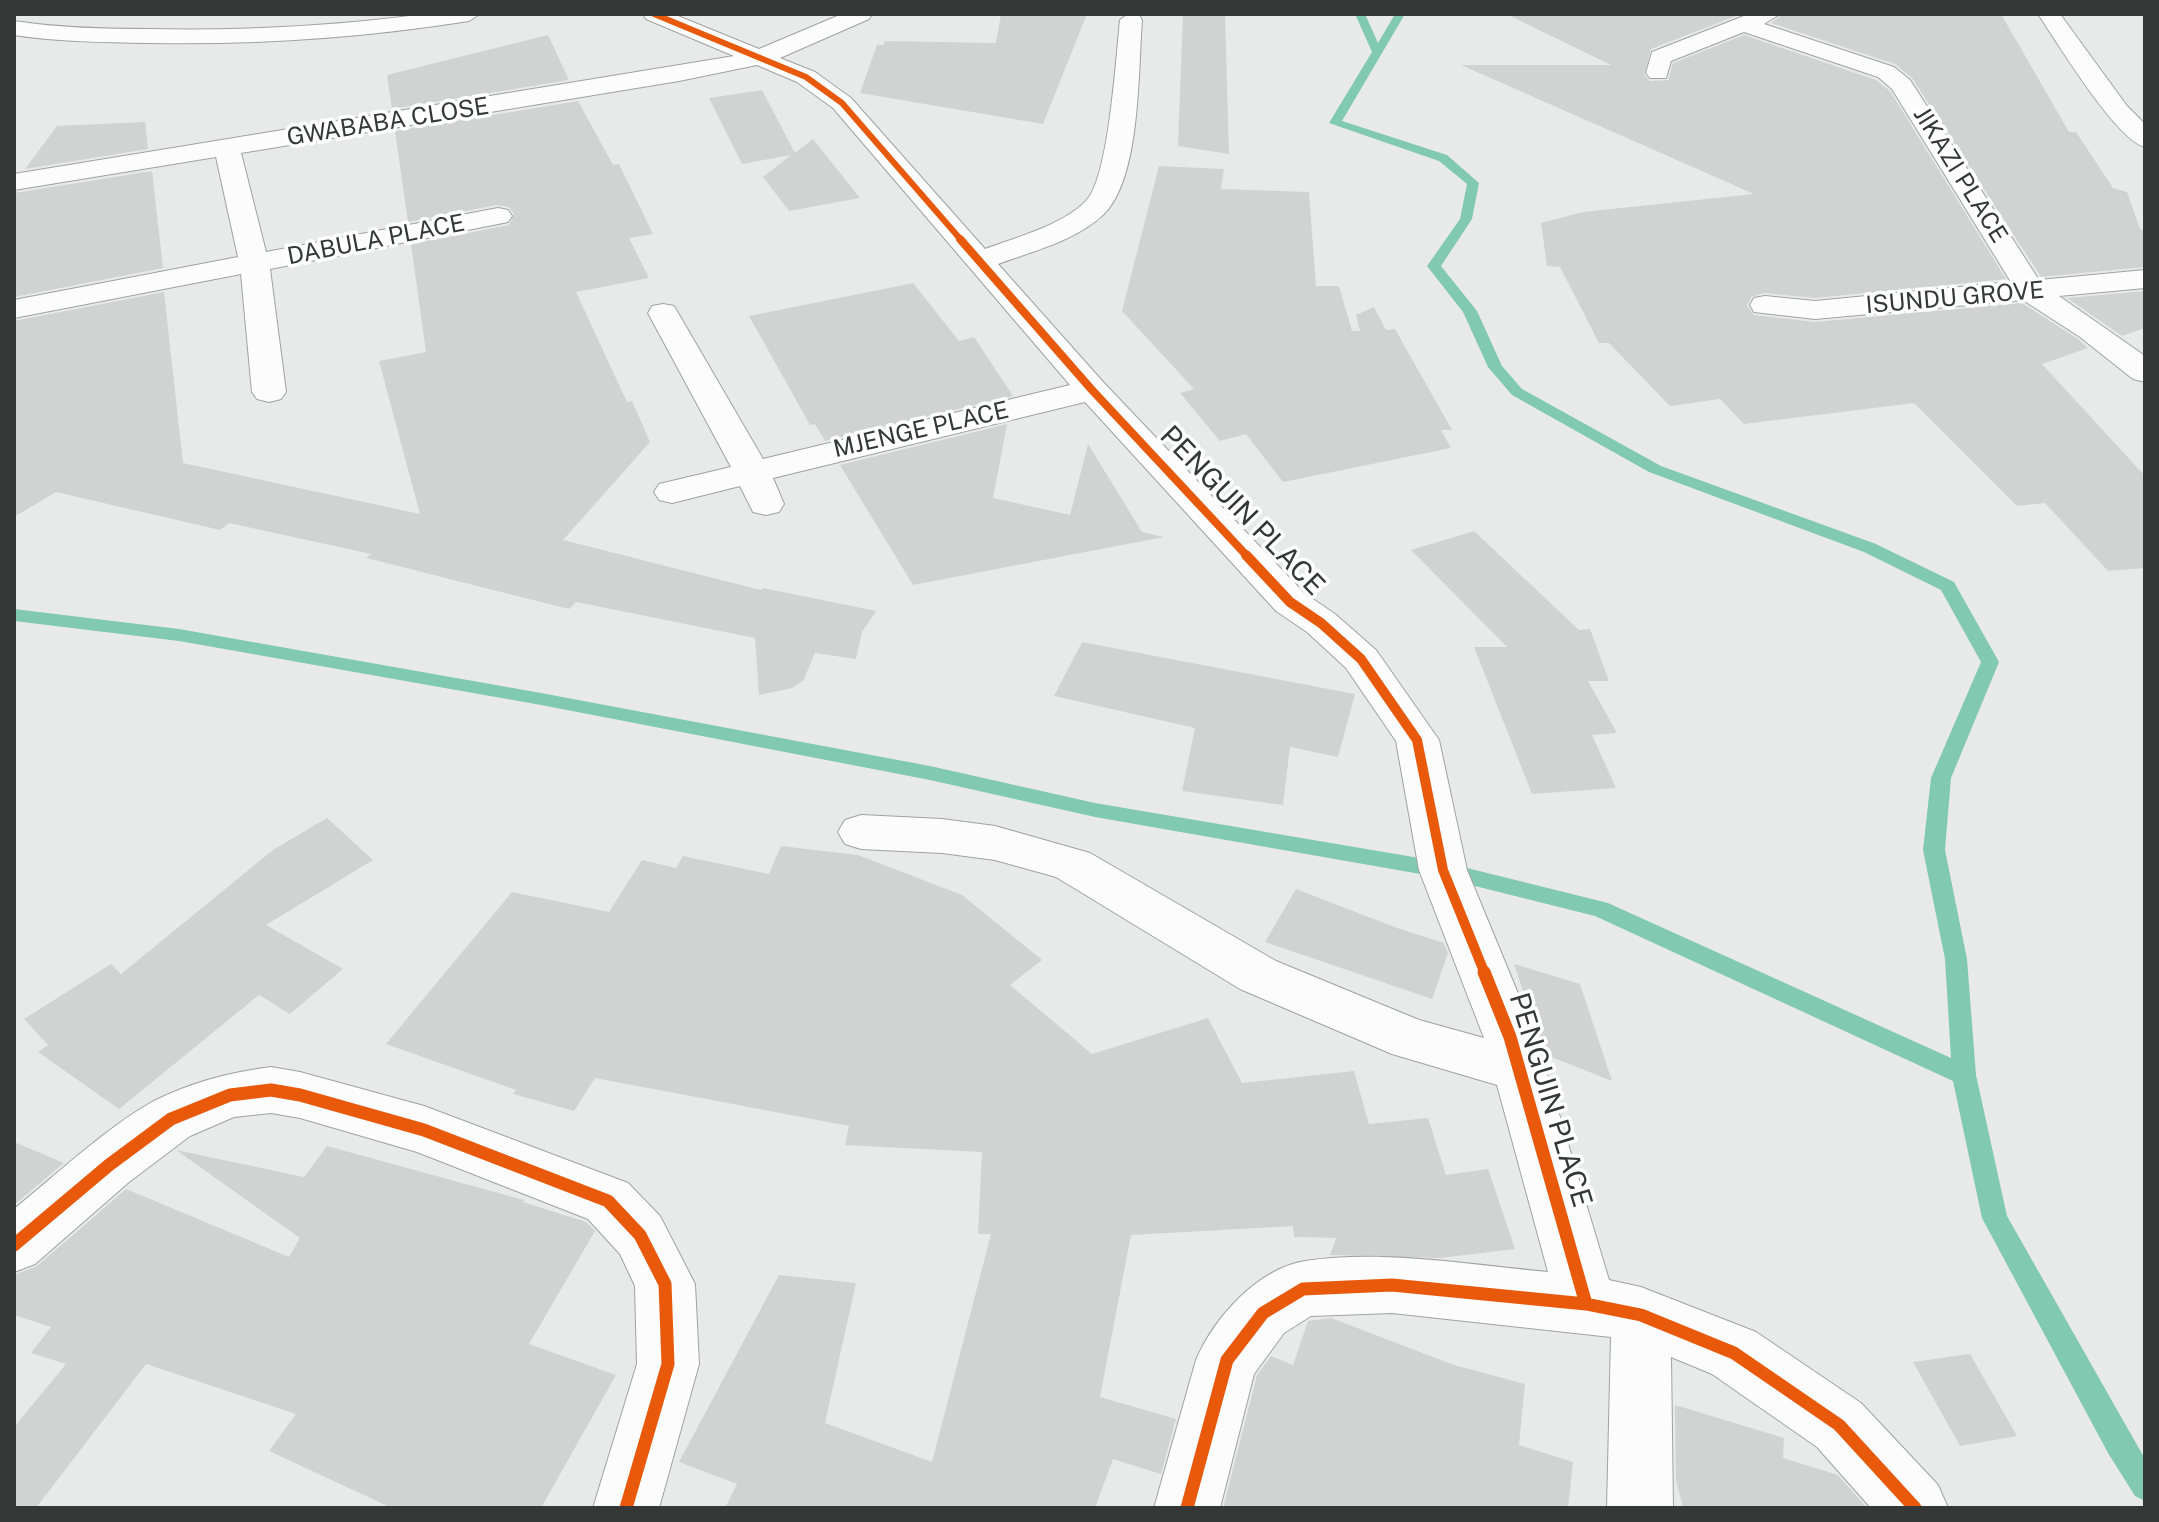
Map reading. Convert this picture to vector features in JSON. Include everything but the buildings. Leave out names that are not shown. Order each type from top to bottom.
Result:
[{"type":"street","points":[[14,28],[199,38],[295,34],[417,23],[469,14]]},
{"type":"street","name":"PENGUIN PLACE","points":[[654,14],[806,77],[842,103],[1092,390],[1290,602],[1321,623],[1361,659],[1417,740],[1443,870],[1614,1310],[1640,1508]]},
{"type":"street","name":"GWABABA CLOSE","points":[[14,182],[630,83],[761,57],[861,14]]},
{"type":"street","points":[[2049,14],[2102,90],[2145,139]]},
{"type":"street","points":[[981,260],[1064,229],[1101,201],[1113,171],[1131,20]]},
{"type":"street","points":[[1658,73],[1660,57],[1757,20]]},
{"type":"street","name":"JIKAZI PLACE","points":[[1757,20],[1886,72],[1901,85],[2032,292],[2091,330],[2145,372]]},
{"type":"street","name":"DABULA PLACE","points":[[227,148],[255,265],[269,392]]},
{"type":"street","name":"DABULA PLACE","points":[[14,309],[498,216]]},
{"type":"street","name":"ISUNDU GROVE","points":[[1765,305],[1815,310],[2145,279]]},
{"type":"street","points":[[663,313],[751,470],[766,504]]},
{"type":"street","name":"MJENGE PLACE","points":[[672,492],[751,470],[1092,390]]},
{"type":"street","points":[[861,832],[980,838],[1052,857],[1073,865],[1258,975],[1410,1039],[1519,1069]]},
{"type":"street","points":[[14,1245],[109,1165],[171,1119],[230,1095],[271,1090],[300,1095],[424,1130],[608,1201],[640,1235],[665,1284],[668,1364],[626,1508]]},
{"type":"street","points":[[1187,1508],[1227,1360],[1263,1313],[1303,1289],[1392,1285],[1614,1310],[1734,1353],[1839,1425],[1915,1508]]},
{"type":"waterway","points":[[1360,14],[1376,51]]},
{"type":"waterway","points":[[1400,14],[1335,123],[1443,158],[1473,183],[1466,219],[1434,266],[1470,311],[1495,367],[1517,392],[1655,469],[1870,548],[1948,586],[1990,662],[1941,778],[1934,850],[1956,959],[1964,1075]]},
{"type":"waterway","points":[[14,615],[179,635],[541,699],[930,773],[1095,810],[1443,870],[1600,909],[1964,1075]]},
{"type":"waterway","points":[[1964,1075],[1995,1218],[2118,1443],[2145,1486]]},
{"type":"cycle path","points":[[654,14],[806,77],[842,103],[1092,390],[1290,602],[1321,623],[1361,659],[1417,740],[1443,870],[1510,1037],[1586,1304]]},
{"type":"cycle path","points":[[14,1245],[109,1165],[171,1119],[230,1095],[271,1090],[300,1095],[424,1130],[608,1201],[640,1235],[665,1284],[668,1364],[626,1508]]},
{"type":"cycle path","points":[[1187,1508],[1227,1360],[1263,1313],[1303,1289],[1392,1285],[1586,1304],[1641,1315],[1734,1353],[1839,1425],[1915,1508]]}]
